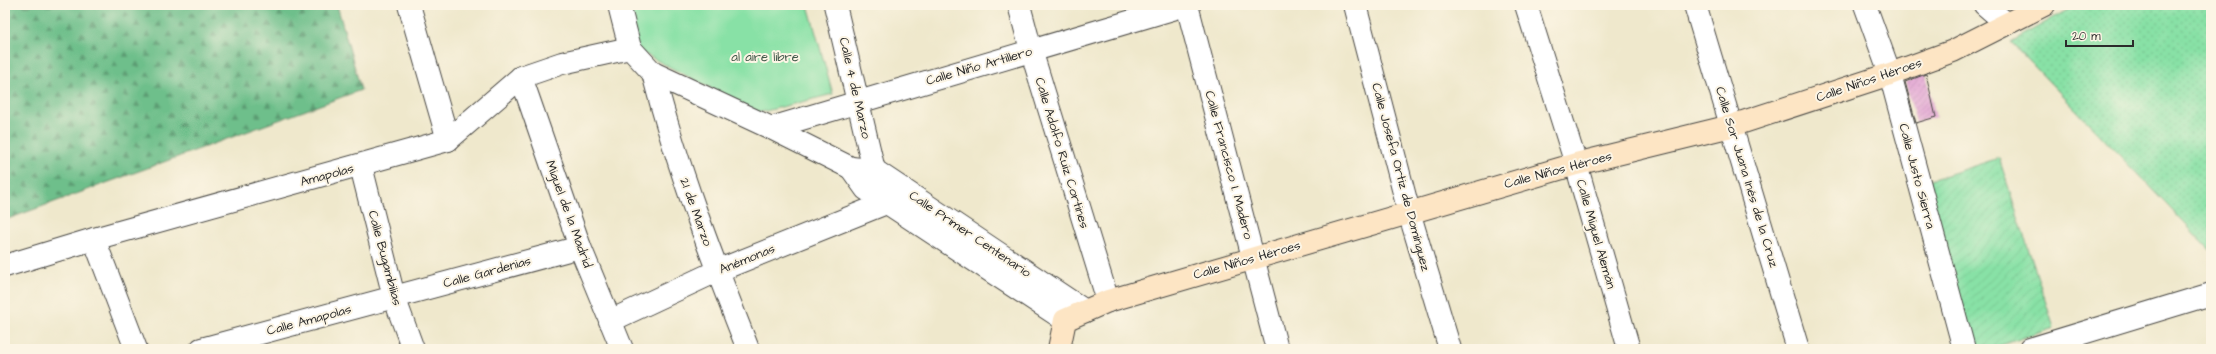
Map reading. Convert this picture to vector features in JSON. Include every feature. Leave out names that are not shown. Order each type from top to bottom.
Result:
[{"type":"street","points":[[410,5],[448,140]]},
{"type":"street","points":[[619,5],[630,48]]},
{"type":"street","name":"Calle 4 de Marzo","points":[[835,5],[859,100],[874,170]]},
{"type":"street","name":"Calle Adolfo Ruiz Cortines","points":[[1019,5],[1031,50],[1108,301]]},
{"type":"street","name":"Calle Niño Artillero","points":[[771,128],[859,100],[1186,5]]},
{"type":"street","name":"Calle Francisco I. Madero","points":[[1186,5],[1277,349]]},
{"type":"street","name":"Calle Josefa Ortiz de Domínguez","points":[[1355,5],[1409,212],[1450,349]]},
{"type":"street","name":"Calle Miguel Alemán","points":[[1526,5],[1576,164],[1630,349]]},
{"type":"street","name":"Calle Sor Juana Inés de la Cruz","points":[[1695,5],[1798,349]]},
{"type":"street","name":"Calle Justo Sierra","points":[[1865,5],[1890,74],[1964,349]]},
{"type":"street","points":[[1985,5],[2007,24]]},
{"type":"street","name":"Calle Niños Héroes","points":[[1066,320],[1108,301],[1409,212],[1576,164],[1731,126],[1890,74],[1953,51],[2044,5]]},
{"type":"street","name":"Amapolas","points":[[5,266],[94,239],[361,166],[448,140],[521,78],[562,63],[630,48]]},
{"type":"street","name":"Calle Primer Centenario","points":[[630,48],[653,73],[771,128],[851,168],[874,170],[1085,311]]},
{"type":"street","name":"21 de Marzo","points":[[653,73],[668,132],[717,271],[748,349]]},
{"type":"street","name":"Miguel de la Madrid","points":[[521,78],[580,247],[622,349]]},
{"type":"street","name":"Calle Bugambilias","points":[[361,166],[394,297],[412,349]]},
{"type":"street","name":"Calle Primer Centenario","points":[[851,168],[866,189],[1066,320]]},
{"type":"street","name":"Anémonas","points":[[610,321],[717,271],[886,203]]},
{"type":"street","points":[[94,239],[136,349]]},
{"type":"street","name":"Calle Gardenias","points":[[394,297],[580,247]]},
{"type":"street","points":[[2030,349],[2064,344],[2211,294]]},
{"type":"street","name":"Calle Amapolas","points":[[201,349],[394,297]]},
{"type":"street","points":[[1059,349],[1066,320]]},
{"type":"green space","points":[[5,5],[337,5],[361,90],[5,220]]},
{"type":"green space","name":"al aire libre","points":[[622,5],[808,5],[833,94],[758,113],[635,49]]},
{"type":"green space","points":[[2076,5],[2211,5],[2211,251],[2011,42]]},
{"type":"green space","points":[[1999,158],[2054,328],[1989,349],[1974,349],[1921,183]]},
{"type":"building","points":[[1926,74],[1936,117],[1916,123],[1905,82]]}]
